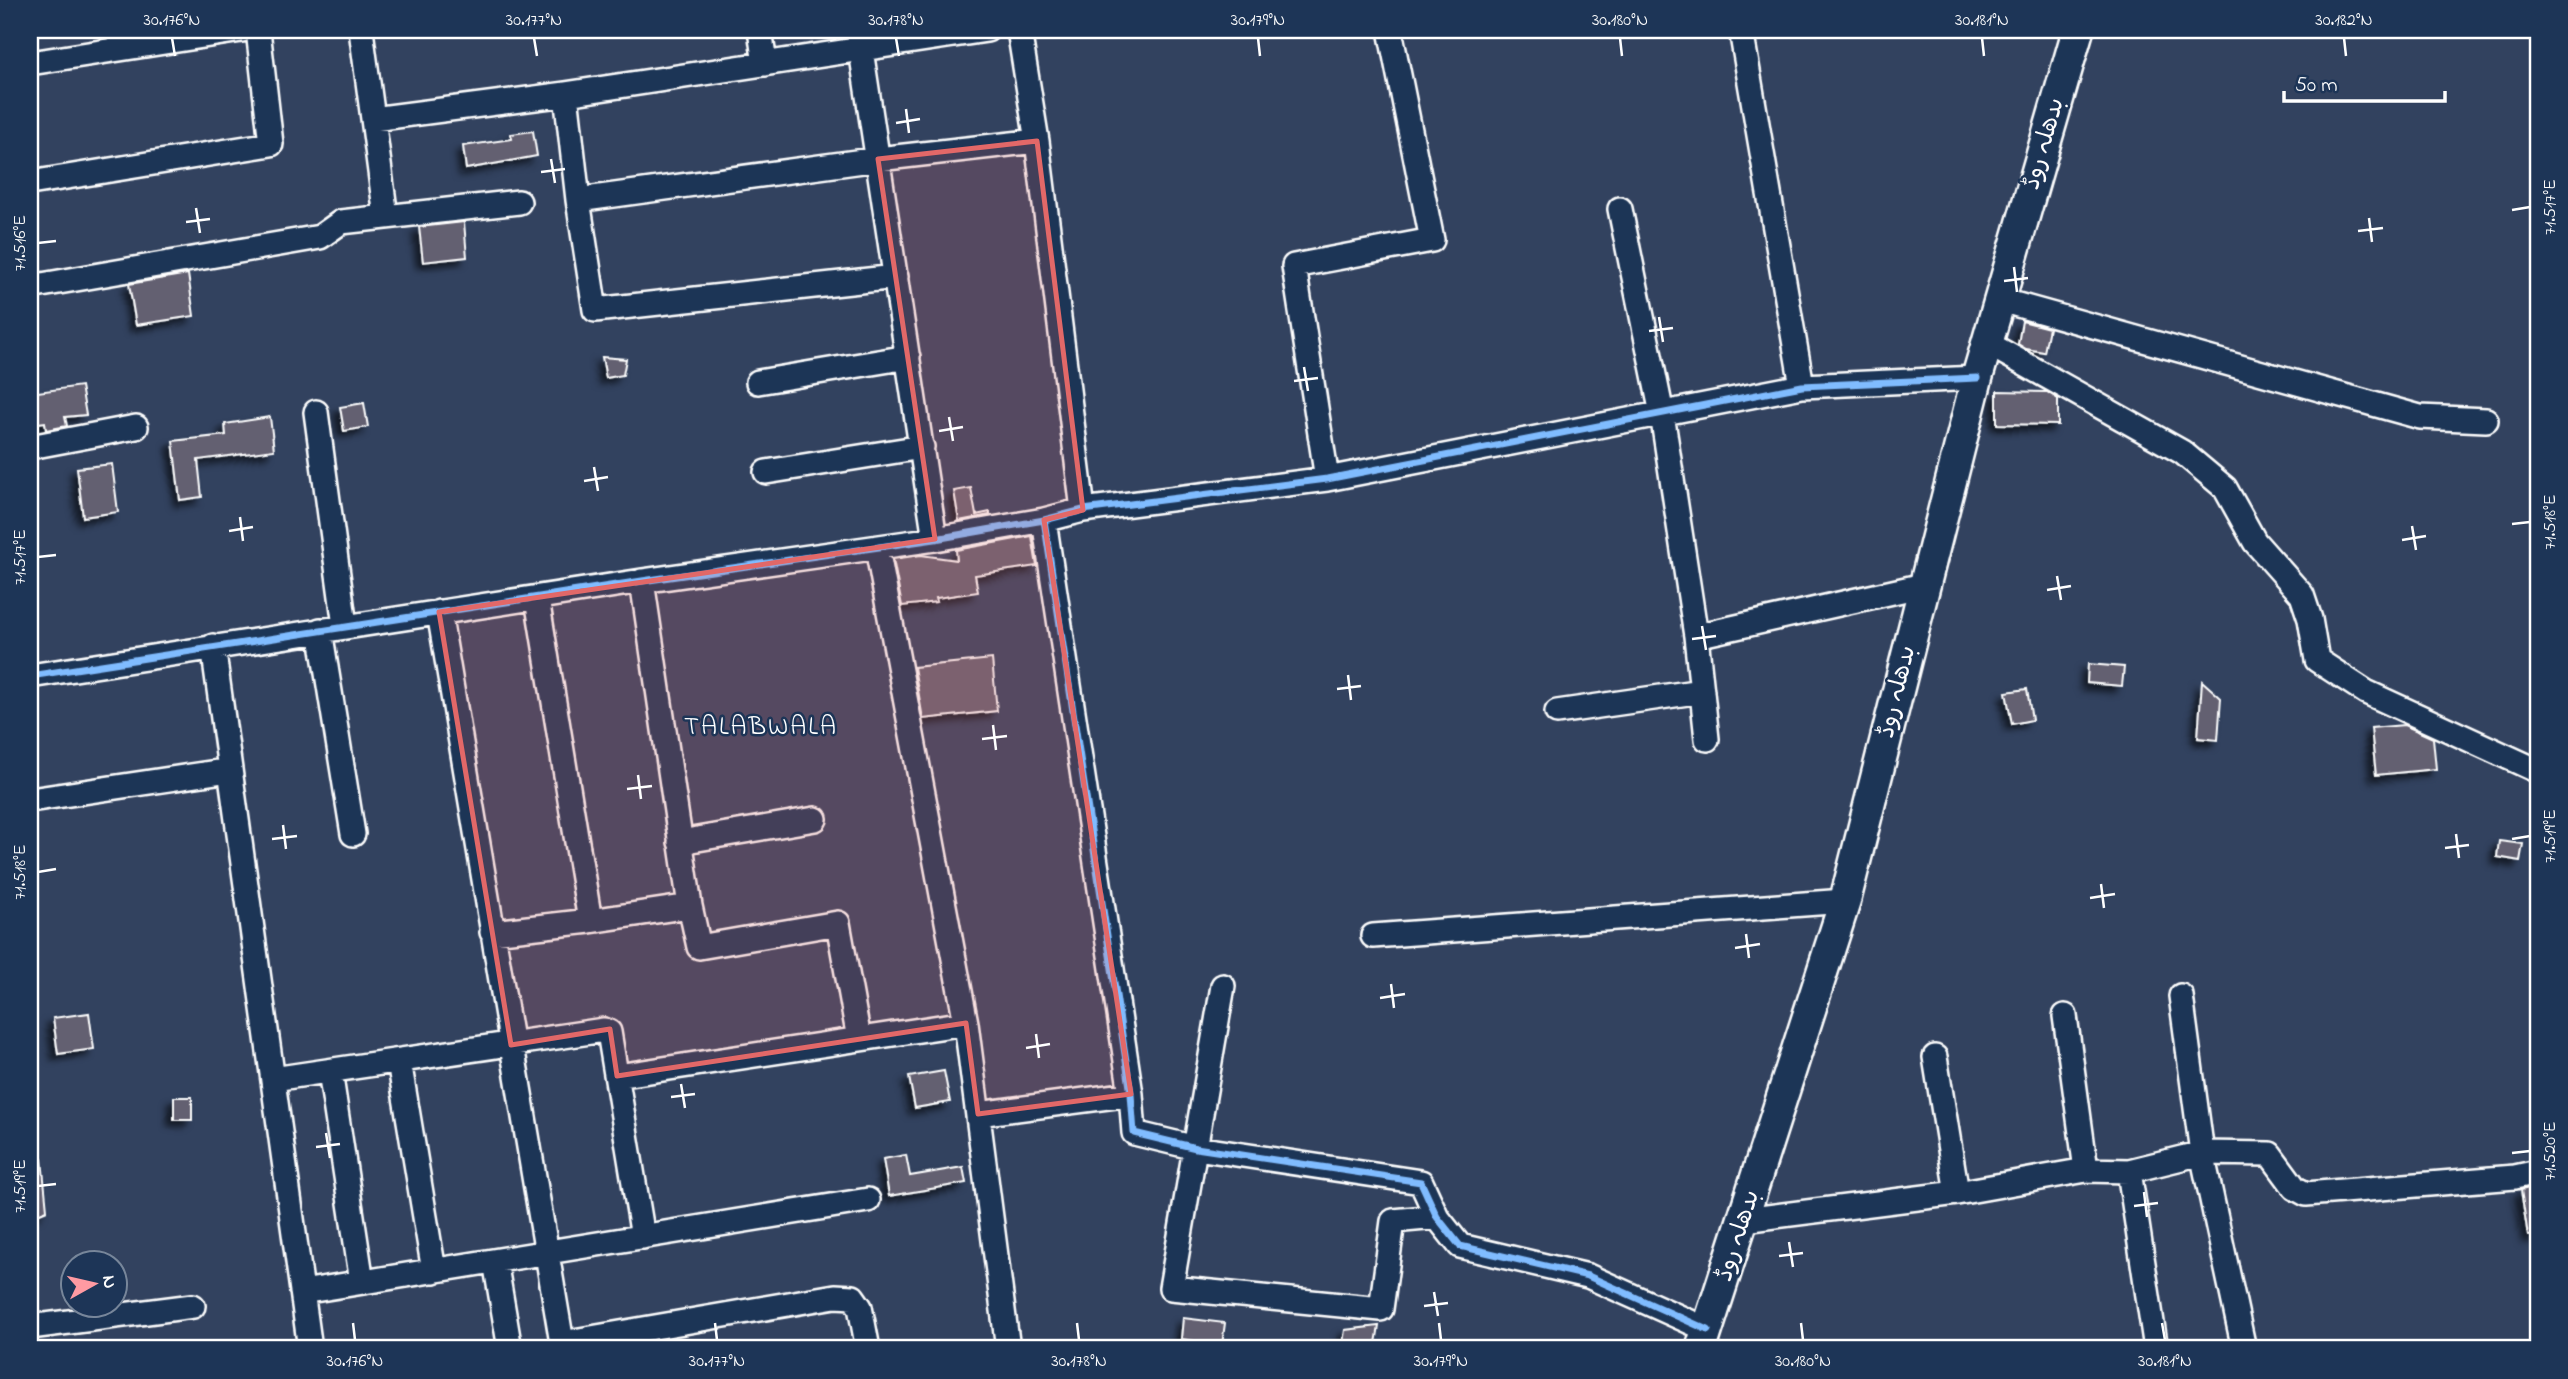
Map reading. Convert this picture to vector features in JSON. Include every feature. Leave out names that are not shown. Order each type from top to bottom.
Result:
[{"type":"main road","name":"بدھلہ روڈ","points":[[1704,1340],[1845,901],[1977,378],[2078,30]]},
{"type":"street","points":[[30,63],[242,30]]},
{"type":"street","points":[[30,183],[271,144],[258,30]]},
{"type":"street","points":[[361,30],[386,217]]},
{"type":"street","points":[[760,30],[765,64]]},
{"type":"street","points":[[373,119],[765,64],[860,39],[987,30]]},
{"type":"street","points":[[1019,30],[1037,141],[1083,510]]},
{"type":"street","points":[[1327,479],[1294,266],[1432,240],[1390,30]]},
{"type":"street","points":[[1741,30],[1802,386]]},
{"type":"street","points":[[860,39],[935,540]]},
{"type":"street","points":[[566,94],[594,310],[896,276]]},
{"type":"street","points":[[578,200],[878,159],[1037,141]]},
{"type":"street","points":[[30,287],[320,237],[341,222],[519,201]]},
{"type":"street","points":[[1620,209],[1662,414],[1696,636],[1707,739]]},
{"type":"street","points":[[2000,300],[2420,417],[2486,420]]},
{"type":"street","points":[[1987,343],[2182,452],[2225,488],[2255,542],[2302,595],[2310,619],[2317,660],[2367,692],[2538,771]]},
{"type":"street","points":[[758,382],[908,357]]},
{"type":"street","points":[[30,676],[642,581],[935,540],[1083,510],[1327,479],[1802,386],[1977,378]]},
{"type":"street","points":[[316,412],[345,626]]},
{"type":"street","points":[[30,447],[136,427]]},
{"type":"street","points":[[766,471],[922,447]]},
{"type":"street","points":[[1044,520],[1131,1094],[1134,1133],[1196,1148],[1420,1182],[1437,1217],[1460,1246],[1588,1276],[1704,1340]]},
{"type":"street","points":[[877,548],[966,1023],[1008,1349]]},
{"type":"street","points":[[642,581],[680,842],[699,947],[838,923],[859,1039]]},
{"type":"street","points":[[1696,636],[1924,585]]},
{"type":"street","points":[[537,599],[590,921]]},
{"type":"street","points":[[439,612],[563,1346],[835,1296],[853,1297],[860,1307],[868,1349]]},
{"type":"street","points":[[320,630],[353,834]]},
{"type":"street","points":[[213,646],[310,1349]]},
{"type":"street","points":[[1557,712],[1702,691]]},
{"type":"street","points":[[30,800],[230,770]]},
{"type":"street","points":[[680,842],[815,819]]},
{"type":"street","points":[[1373,936],[1845,901]]},
{"type":"street","points":[[492,932],[690,906]]},
{"type":"street","points":[[1223,986],[1171,1288],[1381,1309],[1393,1221],[1437,1217]]},
{"type":"street","points":[[2181,996],[2202,1153],[2244,1349]]},
{"type":"street","points":[[2065,1016],[2086,1170]]},
{"type":"street","points":[[617,1076],[966,1023]]},
{"type":"street","points":[[273,1079],[609,1031],[643,1237]]},
{"type":"street","points":[[1935,1057],[1957,1193]]},
{"type":"street","points":[[399,1061],[434,1271]]},
{"type":"street","points":[[330,1071],[362,1282]]},
{"type":"street","points":[[978,1114],[1131,1094]]},
{"type":"street","points":[[1744,1220],[1957,1193],[2086,1170],[2129,1171],[2202,1153],[2270,1154],[2295,1188],[2306,1194],[2515,1177],[2538,1172]]},
{"type":"street","points":[[2129,1171],[2156,1349]]},
{"type":"street","points":[[302,1292],[868,1200]]},
{"type":"street","points":[[495,1261],[510,1349]]},
{"type":"street","points":[[30,1327],[193,1306]]},
{"type":"highlighted area","points":[[1037,141],[1083,510],[1044,520],[1131,1094],[978,1114],[966,1023],[617,1076],[610,1029],[511,1045],[439,612],[935,539],[878,159]]},
{"type":"building","points":[[533,131],[537,156],[466,169],[463,146],[512,139],[511,134]]},
{"type":"building","points":[[464,222],[467,257],[423,262],[419,227]]},
{"type":"building","points":[[188,274],[194,316],[136,325],[129,284]]},
{"type":"building","points":[[2022,321],[2049,328],[2044,352],[2026,349],[2018,344]]},
{"type":"building","points":[[602,357],[626,359],[623,375],[606,378]]},
{"type":"building","points":[[81,386],[86,415],[65,417],[67,426],[46,430],[45,422],[30,424],[30,393]]},
{"type":"building","points":[[1997,391],[2047,392],[2058,399],[2058,425],[1997,424]]},
{"type":"building","points":[[364,403],[368,427],[344,431],[340,407]]},
{"type":"building","points":[[270,417],[274,450],[198,460],[202,497],[180,500],[173,441],[226,435],[225,424]]},
{"type":"building","points":[[112,464],[118,512],[83,517],[77,468]]},
{"type":"building","points":[[971,488],[976,515],[990,512],[990,515],[959,521],[954,491]]},
{"type":"building","points":[[1032,536],[1037,566],[975,575],[978,592],[936,598],[937,602],[902,606],[893,559],[921,555],[957,560],[956,550]]},
{"type":"building","points":[[992,659],[997,711],[923,719],[914,667]]},
{"type":"building","points":[[2088,664],[2124,667],[2122,686],[2087,683]]},
{"type":"building","points":[[2202,681],[2221,698],[2218,740],[2198,738]]},
{"type":"building","points":[[2027,689],[2032,720],[2012,724],[2006,692]]},
{"type":"building","points":[[2404,725],[2433,738],[2436,769],[2376,775],[2371,728]]},
{"type":"building","points":[[2499,841],[2523,844],[2520,861],[2497,857]]},
{"type":"building","points":[[89,1013],[94,1049],[58,1054],[53,1018]]},
{"type":"building","points":[[944,1071],[950,1102],[915,1108],[909,1077]]},
{"type":"building","points":[[174,1097],[192,1097],[192,1120],[174,1120]]},
{"type":"building","points":[[906,1155],[910,1176],[963,1167],[966,1183],[889,1196],[883,1159]]},
{"type":"building","points":[[30,1159],[42,1159],[47,1210],[30,1217]]},
{"type":"building","points":[[2538,1186],[2538,1235],[2528,1236],[2521,1190]]},
{"type":"building","points":[[1183,1318],[1225,1323],[1222,1345],[1181,1339]]},
{"type":"building","points":[[1379,1326],[1375,1349],[1342,1349],[1345,1330]]},
{"type":"cycle path","points":[[30,676],[642,581],[935,539],[1044,520],[1083,510],[1327,479],[1802,386],[1977,378]]},
{"type":"cycle path","points":[[1044,520],[1131,1094],[1134,1133],[1196,1148],[1421,1182],[1437,1217],[1460,1246],[1588,1276],[1708,1330]]},
{"type":"district","name":"TALABWALA","points":[[761,728]]}]
